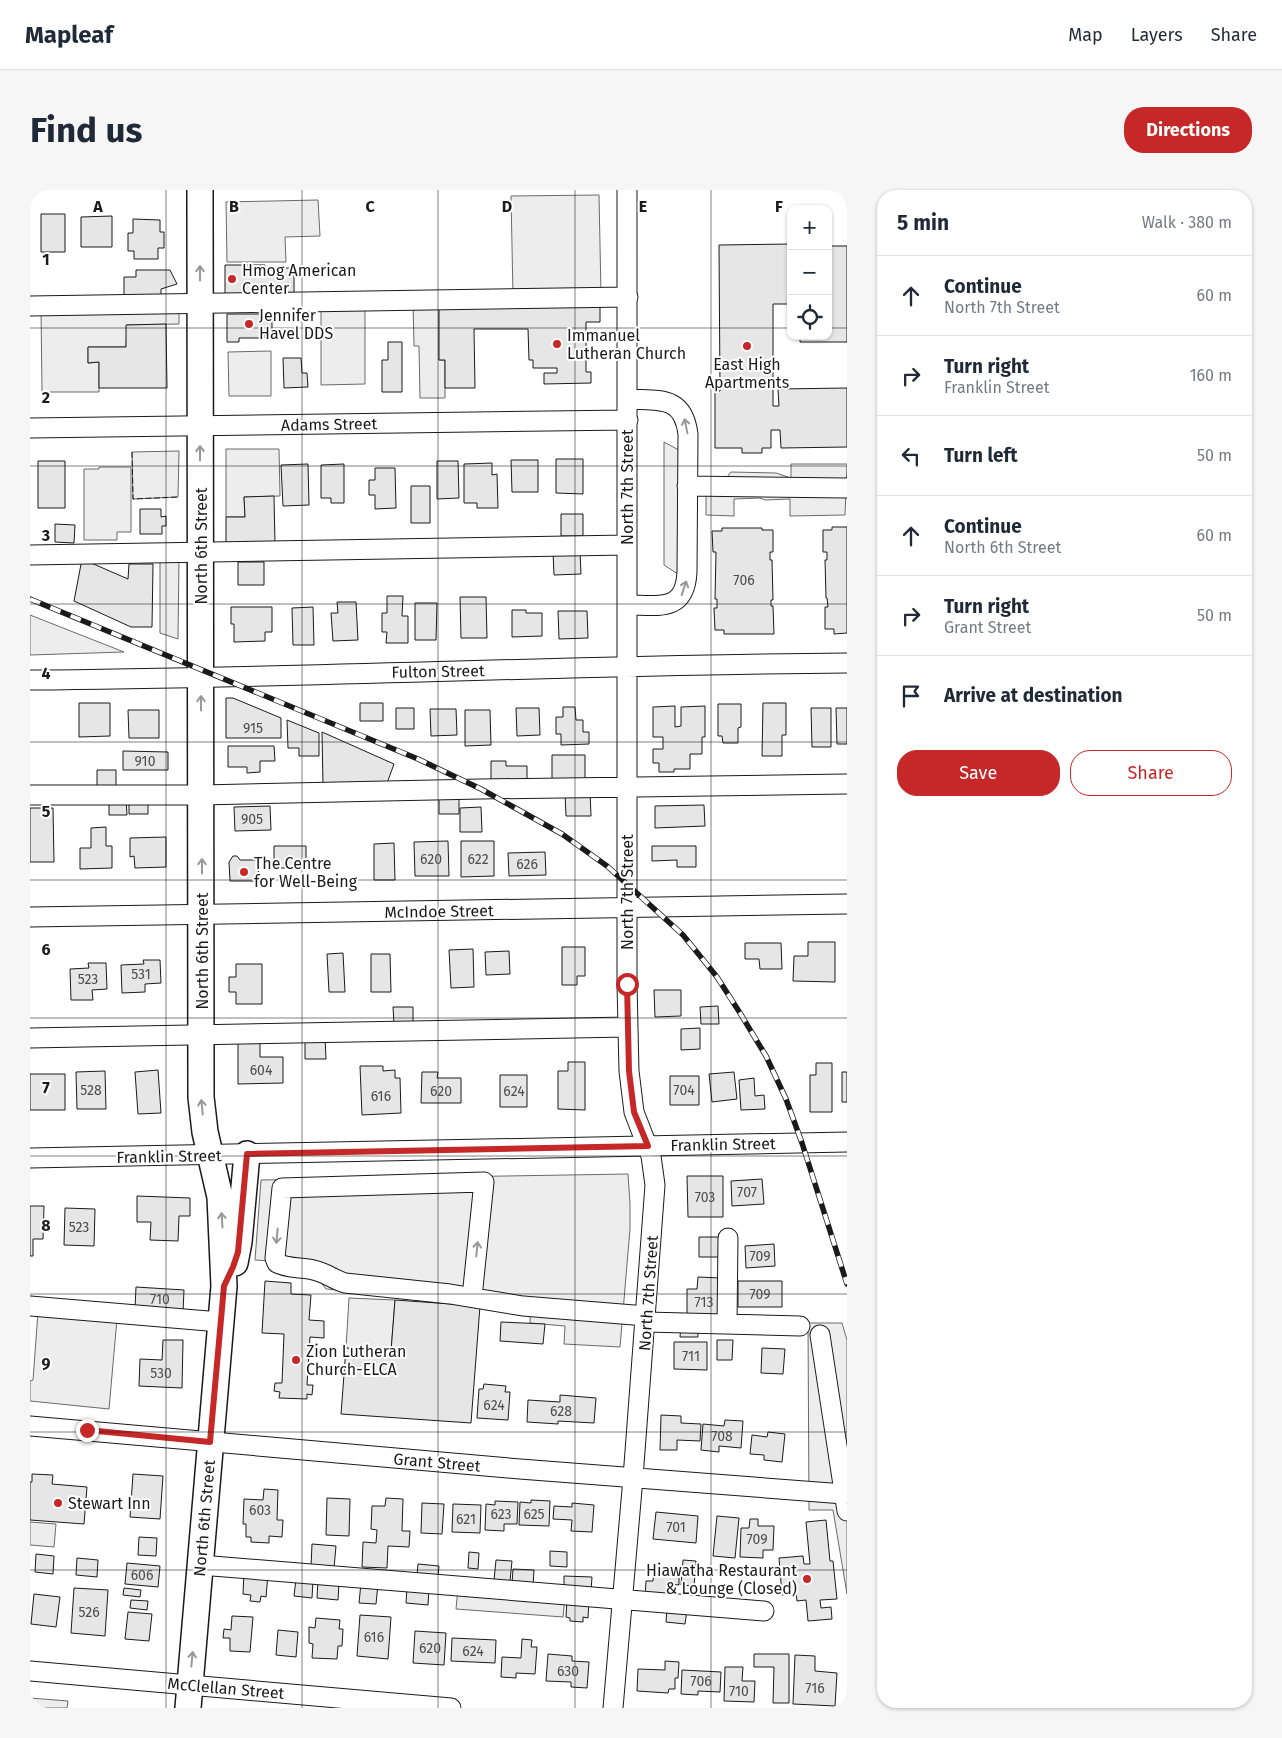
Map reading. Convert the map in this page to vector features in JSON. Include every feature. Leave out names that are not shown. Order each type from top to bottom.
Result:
[{"type":"main road","name":"North 6th Street","points":[[189,1697],[224,1286],[220,1197],[203,1120],[201,1097],[200,190]]},
{"type":"main road","points":[[224,1286],[238,1252],[247,1154]]},
{"type":"street","name":"North 7th Street","points":[[613,1708],[646,1319],[655,1185],[653,1163],[634,1112],[629,1071],[627,1027],[627,190]]},
{"type":"street","points":[[30,306],[628,297]]},
{"type":"street","points":[[627,605],[669,604],[680,598],[684,592],[687,572],[688,434],[680,409],[668,402],[628,399]]},
{"type":"street","name":"Adams Street","points":[[30,428],[628,420]]},
{"type":"street","points":[[687,486],[847,488]]},
{"type":"street","points":[[30,555],[627,545]]},
{"type":"street","name":"Fulton Street","points":[[30,680],[201,678],[626,666],[847,663]]},
{"type":"street","points":[[30,795],[201,795],[847,784]]},
{"type":"street","name":"McIndoe Street","points":[[30,917],[847,904]]},
{"type":"street","points":[[30,1038],[627,1027]]},
{"type":"street","name":"Franklin Street","points":[[30,1158],[847,1142]]},
{"type":"street","points":[[472,1297],[484,1182],[282,1188],[277,1263],[283,1266],[319,1271],[334,1280],[345,1283],[432,1291],[522,1306],[646,1319],[800,1326]]},
{"type":"street","points":[[727,1324],[728,1238]]},
{"type":"street","points":[[30,1306],[220,1322]]},
{"type":"street","points":[[820,1335],[845,1502]]},
{"type":"street","name":"Grant Street","points":[[30,1426],[633,1478],[845,1502]]},
{"type":"street","points":[[200,1565],[764,1611]]},
{"type":"street","name":"McClellan Street","points":[[30,1671],[189,1697],[451,1708]]},
{"type":"shaded area","points":[[599,195],[601,294],[513,296],[511,196]]},
{"type":"shaded area","points":[[318,200],[320,236],[285,237],[286,262],[227,262],[226,202]]},
{"type":"shaded area","points":[[413,303],[439,303],[439,360],[445,360],[445,398],[420,398],[419,346],[414,346]]},
{"type":"shaded area","points":[[321,305],[365,305],[365,384],[321,385]]},
{"type":"shaded area","points":[[179,308],[179,324],[127,325],[126,347],[88,347],[88,363],[99,362],[99,392],[42,392],[41,309]]},
{"type":"shaded area","points":[[271,351],[271,396],[229,396],[228,352]]},
{"type":"shaded area","points":[[664,442],[695,459],[693,584],[664,565]]},
{"type":"shaded area","points":[[226,449],[279,449],[280,496],[244,497],[245,517],[226,517]]},
{"type":"shaded area","points":[[179,451],[178,497],[133,499],[132,452]]},
{"type":"shaded area","points":[[791,464],[847,464],[845,515],[790,516],[790,499],[765,500],[760,498],[734,499],[734,516],[706,515],[706,480],[724,481],[731,472],[776,473],[791,478]]},
{"type":"shaded area","points":[[99,467],[131,467],[131,532],[117,532],[117,540],[84,540],[84,469],[99,469]]},
{"type":"shaded area","points":[[160,558],[179,558],[178,639],[160,633]]},
{"type":"shaded area","points":[[30,615],[124,652],[30,655]]},
{"type":"shaded area","points":[[628,1174],[630,1229],[620,1347],[564,1344],[565,1326],[530,1323],[531,1298],[394,1295],[326,1289],[317,1277],[271,1261],[255,1260],[261,1180]]},
{"type":"shaded area","points":[[349,1298],[395,1300],[391,1351],[346,1348]]},
{"type":"shaded area","points":[[38,1312],[117,1319],[109,1409],[30,1401],[30,1381],[33,1380]]},
{"type":"shaded area","points":[[808,1323],[842,1323],[847,1340],[847,1439],[844,1440],[847,1449],[847,1594],[833,1510],[809,1510]]},
{"type":"shaded area","points":[[30,1522],[56,1524],[54,1547],[30,1545]]},
{"type":"shaded area","points":[[458,1588],[565,1596],[563,1617],[456,1609]]},
{"type":"shaded area","points":[[30,1698],[68,1701],[67,1708],[30,1708]]},
{"type":"building","points":[[41,214],[65,214],[65,252],[41,252]]},
{"type":"building","points":[[112,216],[112,247],[81,247],[81,217]]},
{"type":"building","points":[[133,219],[160,220],[160,232],[164,232],[164,248],[158,248],[158,259],[134,259],[134,251],[128,251],[128,233],[133,233]]},
{"type":"building","name":"East High Apartments","points":[[787,244],[787,304],[773,304],[773,406],[779,406],[778,389],[847,388],[847,447],[781,448],[780,430],[771,430],[771,448],[762,448],[762,453],[742,453],[742,448],[715,448],[715,391],[720,391],[719,245]]},
{"type":"building","name":"East High Apartments","points":[[832,246],[847,246],[847,342],[800,342],[800,340],[832,340]]},
{"type":"building","points":[[225,265],[265,265],[265,268],[294,268],[294,294],[225,295]]},
{"type":"building","points":[[136,270],[170,270],[177,284],[161,289],[161,299],[124,299],[124,277],[136,277]]},
{"type":"building","name":"Immanuel Lutheran Church","points":[[600,300],[600,322],[586,322],[586,372],[591,372],[591,383],[544,384],[544,373],[557,373],[557,368],[533,368],[533,360],[529,360],[528,329],[474,329],[475,388],[445,388],[445,360],[439,360],[439,306]]},
{"type":"building","name":"Jennifer Havel DDS","points":[[227,314],[272,314],[272,335],[264,335],[264,338],[239,338],[239,342],[227,342]]},
{"type":"building","points":[[166,324],[167,388],[99,388],[99,362],[88,363],[88,347],[126,347],[126,325]]},
{"type":"building","points":[[388,342],[402,342],[402,392],[382,392],[382,360],[388,360]]},
{"type":"building","points":[[283,358],[301,358],[302,373],[307,373],[308,387],[284,388]]},
{"type":"building","points":[[556,459],[583,459],[583,494],[556,493]]},
{"type":"building","points":[[511,460],[538,460],[538,492],[512,492]]},
{"type":"building","points":[[38,461],[65,461],[65,508],[38,508]]},
{"type":"building","points":[[437,461],[458,461],[459,498],[437,499]]},
{"type":"building","points":[[492,463],[492,475],[497,474],[498,508],[477,508],[477,503],[464,503],[464,464]]},
{"type":"building","points":[[308,464],[309,505],[283,506],[281,465]]},
{"type":"building","points":[[344,464],[344,503],[331,503],[331,498],[321,498],[321,465]]},
{"type":"building","points":[[375,468],[395,468],[396,508],[375,509],[375,495],[369,495],[369,480],[375,480]]},
{"type":"building","points":[[411,486],[430,486],[430,523],[411,523]]},
{"type":"building","points":[[274,496],[275,544],[226,544],[226,517],[245,517],[244,497]]},
{"type":"building","points":[[140,509],[161,509],[161,517],[166,516],[166,526],[162,526],[162,534],[140,534]]},
{"type":"building","points":[[561,514],[583,514],[583,536],[561,536]]},
{"type":"building","points":[[55,524],[75,525],[74,543],[55,542]]},
{"type":"building","points":[[832,527],[847,527],[847,633],[834,634],[834,629],[825,629],[825,607],[828,607],[825,560],[827,560],[827,552],[823,552],[823,530],[832,530]]},
{"type":"building","points":[[722,528],[762,528],[762,530],[773,530],[773,552],[770,552],[770,560],[772,560],[773,600],[771,600],[771,606],[773,606],[774,634],[724,634],[724,630],[715,630],[714,608],[717,608],[717,599],[715,599],[716,552],[713,552],[712,531],[722,531]]},
{"type":"building","points":[[553,552],[580,552],[581,574],[554,575]]},
{"type":"building","points":[[82,559],[128,579],[129,564],[153,564],[152,627],[131,627],[74,601]]},
{"type":"building","points":[[238,562],[264,562],[264,585],[238,585]]},
{"type":"building","points":[[387,596],[403,596],[402,616],[408,616],[408,643],[386,643],[387,632],[382,632],[382,613],[387,613]]},
{"type":"building","points":[[460,597],[486,597],[487,638],[461,638]]},
{"type":"building","points":[[337,602],[356,602],[358,640],[333,641],[331,613],[338,613]]},
{"type":"building","points":[[415,603],[437,603],[436,640],[415,640]]},
{"type":"building","points":[[231,607],[272,607],[272,632],[265,632],[265,641],[234,642],[234,624],[231,624]]},
{"type":"building","points":[[313,607],[314,645],[293,645],[292,608]]},
{"type":"building","points":[[512,610],[526,610],[526,613],[542,613],[542,636],[512,637]]},
{"type":"building","points":[[558,611],[587,611],[588,638],[559,639]]},
{"type":"building","points":[[226,698],[233,698],[281,718],[281,738],[226,738]]},
{"type":"building","points":[[79,703],[110,703],[110,736],[79,737]]},
{"type":"building","points":[[360,703],[383,703],[383,721],[360,721]]},
{"type":"building","points":[[763,703],[786,703],[786,735],[782,735],[782,756],[762,756]]},
{"type":"building","points":[[718,704],[741,704],[741,727],[738,728],[738,743],[723,743],[722,736],[718,736]]},
{"type":"building","points":[[675,706],[675,727],[681,726],[681,707],[705,706],[705,737],[702,737],[702,754],[690,754],[690,769],[674,769],[674,772],[659,772],[659,763],[653,763],[653,749],[663,749],[663,737],[653,737],[653,707]]},
{"type":"building","points":[[563,707],[575,707],[576,720],[583,720],[583,732],[589,732],[589,744],[561,745],[561,734],[556,734],[556,717],[563,717]]},
{"type":"building","points":[[396,708],[414,708],[414,729],[396,729]]},
{"type":"building","points":[[516,708],[539,708],[540,735],[517,736]]},
{"type":"building","points":[[811,708],[831,708],[831,747],[812,747]]},
{"type":"building","points":[[836,708],[847,708],[847,744],[837,744]]},
{"type":"building","points":[[430,709],[456,709],[457,735],[431,736]]},
{"type":"building","points":[[128,710],[159,710],[159,738],[129,738]]},
{"type":"building","points":[[465,710],[490,710],[491,745],[465,746]]},
{"type":"building","points":[[287,720],[319,733],[319,756],[299,756],[299,748],[288,748]]},
{"type":"building","points":[[322,732],[394,764],[386,786],[323,786]]},
{"type":"building","points":[[228,746],[274,746],[275,761],[260,761],[260,772],[247,773],[247,767],[228,767]]},
{"type":"building","points":[[123,751],[168,752],[168,770],[123,770]]},
{"type":"building","points":[[552,755],[585,755],[585,782],[552,782]]},
{"type":"building","points":[[491,761],[506,761],[506,766],[527,766],[527,780],[491,780]]},
{"type":"building","points":[[97,770],[116,770],[116,790],[97,790]]},
{"type":"building","points":[[590,792],[591,816],[566,816],[565,793]]},
{"type":"building","points":[[439,796],[459,796],[459,814],[439,814]]},
{"type":"building","points":[[126,798],[127,815],[109,815],[109,799]]},
{"type":"building","points":[[129,798],[148,798],[148,814],[129,814]]},
{"type":"building","points":[[704,805],[705,826],[655,828],[655,806]]},
{"type":"building","points":[[270,806],[271,830],[235,831],[234,807]]},
{"type":"building","points":[[481,807],[482,832],[460,832],[460,808]]},
{"type":"building","points":[[30,808],[53,808],[54,862],[30,862]]},
{"type":"building","points":[[106,827],[106,846],[112,846],[112,868],[80,869],[80,848],[91,848],[91,828]]},
{"type":"building","points":[[166,837],[166,867],[135,868],[134,856],[130,857],[130,838]]},
{"type":"building","points":[[448,841],[449,876],[415,876],[414,842]]},
{"type":"building","points":[[461,841],[494,841],[494,876],[461,877]]},
{"type":"building","points":[[394,843],[395,880],[374,880],[374,844]]},
{"type":"building","points":[[274,846],[306,846],[306,868],[274,868]]},
{"type":"building","points":[[652,846],[696,846],[696,867],[677,867],[677,860],[652,861]]},
{"type":"building","points":[[545,852],[546,875],[509,876],[508,853]]},
{"type":"building","name":"The Centre for Well-Being","points":[[233,856],[237,856],[240,860],[258,860],[259,881],[230,881],[229,862]]},
{"type":"building","points":[[808,942],[835,942],[835,982],[793,981],[794,956],[808,956]]},
{"type":"building","points":[[745,943],[781,943],[782,969],[760,969],[759,959],[745,959]]},
{"type":"building","points":[[562,947],[585,947],[585,976],[577,976],[577,985],[562,985]]},
{"type":"building","points":[[473,949],[474,987],[451,988],[449,950]]},
{"type":"building","points":[[509,951],[510,974],[486,975],[485,952]]},
{"type":"building","points":[[343,953],[345,992],[329,992],[327,954]]},
{"type":"building","points":[[371,954],[390,954],[391,992],[371,992]]},
{"type":"building","points":[[143,960],[160,960],[161,983],[145,984],[145,992],[122,993],[121,965],[144,964]]},
{"type":"building","points":[[88,963],[106,963],[107,989],[92,990],[93,1000],[71,1000],[70,969],[89,968]]},
{"type":"building","points":[[236,964],[262,964],[262,1004],[236,1004],[236,992],[229,992],[229,977],[236,977]]},
{"type":"building","points":[[654,990],[681,990],[681,1016],[655,1017]]},
{"type":"building","points":[[718,1006],[719,1024],[701,1024],[700,1007]]},
{"type":"building","points":[[393,1007],[413,1007],[413,1024],[394,1024]]},
{"type":"building","points":[[700,1028],[700,1049],[681,1050],[681,1029]]},
{"type":"building","points":[[305,1036],[325,1036],[326,1059],[305,1059]]},
{"type":"building","points":[[238,1039],[260,1039],[260,1057],[283,1057],[283,1083],[238,1084]]},
{"type":"building","points":[[568,1062],[585,1062],[585,1110],[558,1109],[558,1071],[568,1071]]},
{"type":"building","points":[[816,1063],[832,1063],[832,1112],[810,1112],[810,1075],[816,1075]]},
{"type":"building","points":[[360,1066],[383,1066],[383,1071],[395,1070],[395,1078],[400,1078],[401,1113],[362,1115]]},
{"type":"building","points":[[158,1070],[161,1113],[138,1114],[135,1072]]},
{"type":"building","points":[[105,1071],[106,1109],[77,1109],[76,1072]]},
{"type":"building","points":[[422,1072],[438,1072],[437,1078],[461,1078],[461,1103],[421,1103]]},
{"type":"building","points":[[734,1072],[737,1099],[712,1102],[709,1074]]},
{"type":"building","points":[[842,1072],[847,1072],[847,1102],[842,1102]]},
{"type":"building","points":[[30,1074],[65,1074],[65,1110],[30,1110]]},
{"type":"building","points":[[500,1075],[527,1075],[527,1107],[500,1107]]},
{"type":"building","points":[[670,1076],[699,1076],[699,1105],[670,1105]]},
{"type":"building","points":[[754,1078],[755,1096],[764,1095],[765,1109],[741,1110],[739,1080]]},
{"type":"building","points":[[687,1176],[723,1176],[723,1217],[688,1217]]},
{"type":"building","points":[[762,1179],[764,1204],[732,1206],[731,1181]]},
{"type":"building","points":[[137,1196],[190,1198],[190,1216],[179,1216],[178,1241],[150,1240],[151,1222],[137,1222]]},
{"type":"building","points":[[30,1206],[44,1206],[43,1239],[33,1239],[33,1256],[30,1256]]},
{"type":"building","points":[[65,1208],[95,1209],[94,1246],[64,1245]]},
{"type":"building","points":[[699,1237],[719,1237],[719,1257],[699,1257]]},
{"type":"building","points":[[774,1244],[775,1266],[746,1268],[745,1246]]},
{"type":"building","points":[[698,1277],[721,1278],[720,1315],[687,1314],[687,1289],[697,1289]]},
{"type":"building","name":"Zion Lutheran Church-ELCA","points":[[265,1281],[291,1283],[291,1294],[311,1295],[309,1320],[324,1321],[324,1338],[310,1337],[307,1385],[313,1385],[312,1395],[307,1394],[307,1399],[279,1398],[280,1392],[274,1391],[275,1383],[282,1383],[284,1334],[262,1333]]},
{"type":"building","points":[[738,1281],[782,1281],[782,1307],[738,1307]]},
{"type":"building","points":[[136,1287],[184,1290],[183,1312],[135,1309]]},
{"type":"building","points":[[395,1300],[480,1306],[471,1423],[341,1414],[346,1348],[391,1351]]},
{"type":"building","points":[[501,1322],[545,1324],[543,1344],[500,1341]]},
{"type":"building","points":[[681,1325],[698,1325],[698,1337],[680,1337]]},
{"type":"building","points":[[163,1340],[183,1340],[182,1388],[139,1386],[140,1359],[162,1360]]},
{"type":"building","points":[[717,1340],[733,1340],[732,1360],[717,1360]]},
{"type":"building","points":[[674,1342],[707,1342],[707,1370],[674,1369]]},
{"type":"building","points":[[762,1348],[785,1349],[783,1374],[761,1373]]},
{"type":"building","points":[[484,1384],[506,1386],[505,1392],[510,1392],[508,1420],[477,1418],[479,1389],[483,1389]]},
{"type":"building","points":[[560,1395],[596,1398],[594,1423],[558,1421],[558,1424],[527,1422],[528,1400],[560,1402]]},
{"type":"building","points":[[661,1415],[681,1416],[681,1423],[701,1424],[700,1441],[677,1440],[677,1450],[660,1450]]},
{"type":"building","points":[[725,1420],[743,1421],[741,1448],[719,1446],[719,1452],[701,1450],[703,1424],[724,1426]]},
{"type":"building","points":[[768,1432],[785,1434],[782,1462],[764,1460],[764,1455],[750,1454],[752,1435],[767,1437]]},
{"type":"building","name":"Stewart Inn","points":[[32,1474],[53,1475],[52,1484],[87,1487],[84,1524],[30,1520],[30,1482],[32,1482]]},
{"type":"building","points":[[133,1474],[163,1476],[160,1519],[130,1517]]},
{"type":"building","points":[[264,1489],[278,1490],[277,1520],[283,1520],[282,1537],[269,1536],[269,1543],[251,1542],[251,1537],[246,1537],[246,1524],[243,1524],[244,1499],[263,1500]]},
{"type":"building","points":[[327,1498],[350,1499],[349,1536],[326,1535]]},
{"type":"building","points":[[386,1498],[403,1499],[402,1531],[410,1531],[409,1547],[388,1546],[387,1568],[362,1567],[363,1542],[376,1543],[377,1530],[371,1529],[372,1506],[385,1506]]},
{"type":"building","points":[[531,1500],[550,1501],[549,1526],[519,1525],[520,1502],[531,1503]]},
{"type":"building","points":[[495,1501],[518,1502],[517,1524],[504,1524],[504,1531],[485,1530],[486,1504],[495,1505]]},
{"type":"building","points":[[422,1503],[444,1504],[442,1534],[421,1533]]},
{"type":"building","points":[[572,1503],[594,1505],[592,1532],[571,1531],[572,1520],[553,1519],[554,1506],[572,1507]]},
{"type":"building","points":[[453,1504],[481,1505],[480,1533],[452,1532]]},
{"type":"building","points":[[656,1512],[698,1516],[696,1543],[653,1539]]},
{"type":"building","points":[[717,1516],[739,1518],[735,1558],[713,1556]]},
{"type":"building","points":[[750,1519],[758,1519],[758,1526],[774,1526],[773,1550],[763,1550],[763,1558],[740,1557],[741,1528],[749,1528]]},
{"type":"building","name":"Hiawatha Restaurant & Lounge (Closed)","points":[[826,1520],[830,1561],[833,1561],[837,1599],[820,1600],[821,1608],[831,1607],[832,1619],[808,1621],[806,1600],[797,1601],[796,1593],[782,1595],[779,1558],[803,1556],[804,1564],[810,1564],[806,1522]]},
{"type":"building","points":[[139,1537],[157,1538],[156,1556],[138,1555]]},
{"type":"building","points":[[312,1544],[336,1546],[334,1568],[311,1567]]},
{"type":"building","points":[[550,1551],[567,1552],[567,1567],[550,1566]]},
{"type":"building","points":[[469,1552],[479,1553],[478,1569],[468,1568]]},
{"type":"building","points":[[36,1554],[54,1556],[53,1574],[35,1572]]},
{"type":"building","points":[[77,1558],[98,1560],[97,1577],[76,1575]]},
{"type":"building","points":[[496,1560],[512,1561],[510,1581],[494,1580]]},
{"type":"building","points":[[683,1560],[696,1561],[694,1586],[681,1585]]},
{"type":"building","points":[[127,1563],[160,1566],[158,1587],[125,1584]]},
{"type":"building","points":[[418,1564],[439,1566],[438,1577],[417,1575]]},
{"type":"building","points":[[513,1569],[534,1570],[533,1586],[512,1584]]},
{"type":"building","points":[[244,1572],[268,1574],[266,1597],[261,1596],[260,1602],[250,1601],[251,1595],[243,1594]]},
{"type":"building","points":[[654,1572],[679,1573],[679,1585],[671,1584],[671,1598],[645,1597],[646,1581],[653,1581]]},
{"type":"building","points":[[564,1576],[592,1577],[591,1591],[564,1590]]},
{"type":"building","points":[[296,1579],[313,1580],[312,1598],[294,1596]]},
{"type":"building","points":[[318,1580],[339,1582],[338,1600],[317,1598]]},
{"type":"building","points":[[361,1583],[378,1584],[376,1604],[359,1603]]},
{"type":"building","points":[[407,1587],[429,1588],[428,1605],[406,1603]]},
{"type":"building","points":[[74,1588],[108,1590],[105,1636],[71,1633]]},
{"type":"building","points":[[124,1588],[141,1590],[140,1597],[123,1595]]},
{"type":"building","points":[[34,1594],[60,1597],[56,1627],[31,1624]]},
{"type":"building","points":[[567,1599],[589,1600],[588,1618],[583,1617],[583,1622],[570,1621],[570,1618],[566,1617]]},
{"type":"building","points":[[131,1600],[148,1601],[147,1610],[130,1608]]},
{"type":"building","points":[[667,1608],[687,1610],[685,1624],[666,1622]]},
{"type":"building","points":[[128,1612],[152,1614],[149,1641],[125,1639]]},
{"type":"building","points":[[360,1615],[391,1617],[388,1659],[357,1656]]},
{"type":"building","points":[[232,1616],[253,1617],[250,1652],[230,1651],[230,1638],[223,1638],[224,1629],[231,1630]]},
{"type":"building","points":[[316,1618],[340,1620],[339,1629],[343,1629],[342,1646],[338,1646],[337,1659],[312,1658],[313,1644],[309,1643],[309,1627],[315,1628]]},
{"type":"building","points":[[278,1630],[298,1632],[296,1657],[276,1655]]},
{"type":"building","points":[[415,1631],[446,1633],[444,1665],[413,1663]]},
{"type":"building","points":[[452,1638],[496,1640],[495,1663],[451,1661]]},
{"type":"building","points":[[522,1639],[532,1640],[531,1647],[537,1647],[535,1674],[516,1673],[516,1678],[501,1677],[502,1657],[521,1658]]},
{"type":"building","points":[[548,1654],[572,1656],[572,1661],[589,1662],[587,1688],[571,1687],[571,1682],[546,1681]]},
{"type":"building","points":[[754,1654],[789,1654],[789,1703],[773,1703],[774,1667],[754,1667]]},
{"type":"building","points":[[795,1655],[815,1656],[815,1671],[837,1673],[835,1706],[793,1704]]},
{"type":"building","points":[[665,1661],[679,1662],[678,1678],[675,1678],[675,1689],[669,1689],[668,1693],[637,1691],[638,1669],[665,1670]]},
{"type":"building","points":[[725,1667],[743,1667],[742,1681],[755,1681],[754,1702],[724,1701]]},
{"type":"building","points":[[682,1670],[721,1672],[720,1692],[698,1691],[698,1695],[681,1694]]},
{"type":"railway","points":[[30,599],[418,759],[481,789],[562,834],[607,866],[683,935],[717,977],[766,1056],[786,1099],[802,1143],[847,1284]]},
{"type":"fence","points":[[132,452],[133,499],[178,497]]},
{"type":"place","name":"Hmog American Center","points":[[232,279]]},
{"type":"place","name":"Jennifer Havel DDS","points":[[249,324]]},
{"type":"place","name":"Immanuel Lutheran Church","points":[[557,344]]},
{"type":"place","name":"East High Apartments","points":[[747,346]]},
{"type":"place","name":"The Centre for Well-Being","points":[[244,872]]},
{"type":"place","name":"Zion Lutheran Church-ELCA","points":[[296,1360]]},
{"type":"place","name":"Stewart Inn","points":[[58,1503]]},
{"type":"place","name":"Hiawatha Restaurant & Lounge (Closed)","points":[[807,1579]]},
{"type":"route","points":[[87,1430],[210,1442],[224,1286],[238,1252],[247,1154],[648,1146],[634,1112],[629,1071],[627,984]]}]
